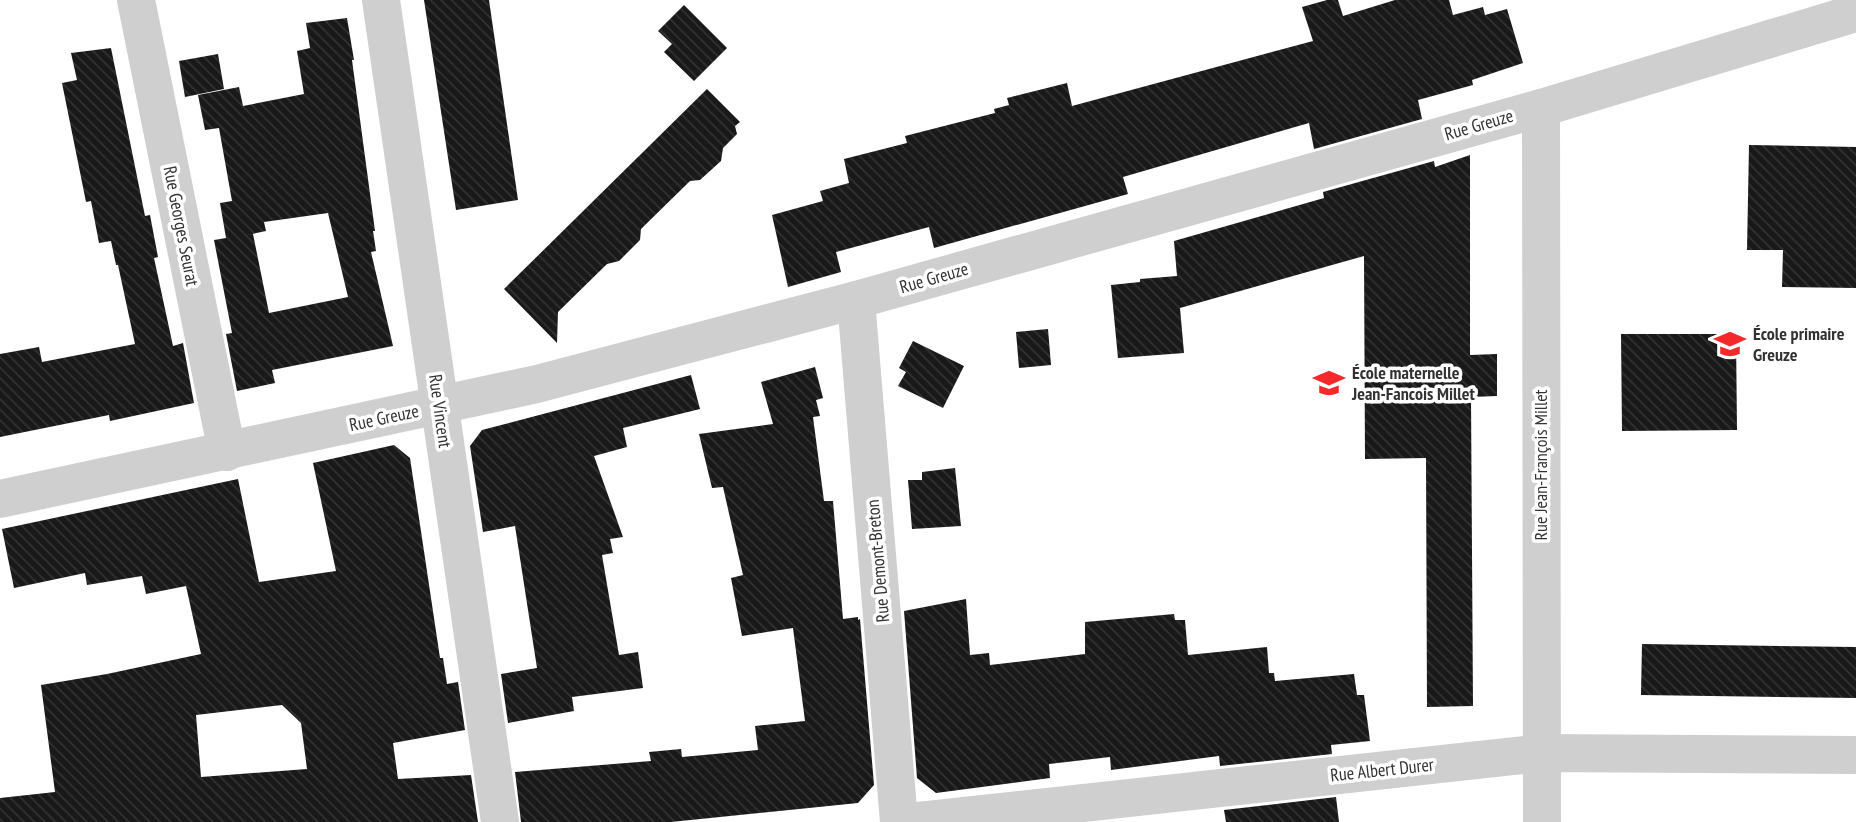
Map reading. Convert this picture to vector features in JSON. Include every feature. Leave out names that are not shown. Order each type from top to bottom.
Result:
[{"type":"street","name":"Rue Georges Seurat","points":[[136,0],[227,452]]},
{"type":"street","name":"Rue Vincent","points":[[381,0],[499,822]]},
{"type":"street","name":"Rue Greuze","points":[[0,499],[509,391],[856,300],[1541,108],[1856,13]]},
{"type":"street","name":"Rue Jean-François Millet","points":[[1541,108],[1542,822]]},
{"type":"street","name":"Rue Demont-Breton","points":[[856,300],[900,822]]},
{"type":"street","name":"Rue Albert Durer","points":[[909,822],[1542,753],[1856,755]]},
{"type":"building","points":[[424,0],[489,0],[518,200],[456,210]]},
{"type":"building","points":[[1338,0],[1343,16],[1395,0],[1449,0],[1453,15],[1483,7],[1485,15],[1507,9],[1523,63],[1472,80],[1473,85],[1418,100],[1422,119],[1314,149],[1309,123],[1123,177],[1128,194],[934,248],[929,227],[836,252],[841,272],[788,287],[772,215],[823,201],[820,191],[849,183],[844,159],[907,143],[905,136],[995,113],[994,109],[1009,105],[1007,98],[1067,83],[1072,106],[1313,41],[1302,7]]},
{"type":"building","points":[[684,5],[727,48],[694,81],[664,52],[672,44],[658,31]]},
{"type":"building","points":[[347,18],[375,231],[376,251],[371,252],[393,346],[272,370],[275,383],[237,391],[226,334],[232,333],[214,240],[226,238],[220,203],[232,201],[219,128],[205,130],[198,95],[239,87],[243,106],[304,94],[297,51],[310,48],[306,23]],"holes":[[[328,213],[348,297],[269,313],[253,234],[243,236],[266,231],[264,222]]]},
{"type":"building","points":[[111,48],[145,216],[150,215],[158,257],[154,258],[173,346],[183,343],[194,403],[110,421],[109,415],[0,437],[0,354],[39,347],[42,362],[135,344],[111,241],[99,243],[91,201],[86,202],[62,83],[77,80],[71,53]]},
{"type":"building","points":[[218,54],[224,89],[185,97],[179,61]]},
{"type":"building","points":[[707,89],[740,122],[735,126],[737,134],[723,148],[721,161],[700,180],[690,181],[641,229],[640,240],[619,261],[607,264],[558,312],[557,343],[504,289]]},
{"type":"building","points":[[1749,145],[1856,147],[1856,288],[1782,287],[1783,250],[1747,250]]},
{"type":"building","points":[[1470,155],[1470,355],[1497,354],[1497,396],[1471,397],[1473,706],[1427,707],[1426,458],[1365,459],[1364,256],[1180,308],[1184,353],[1118,358],[1111,285],[1177,276],[1174,241],[1324,198],[1323,192],[1434,161],[1435,167]]},
{"type":"building","points":[[1048,329],[1051,365],[1019,368],[1016,332]]},
{"type":"building","points":[[1621,334],[1736,334],[1737,430],[1622,431]]},
{"type":"building","points":[[913,341],[964,366],[943,408],[898,386],[906,372],[899,368]]},
{"type":"building","points":[[815,367],[823,398],[816,400],[820,416],[813,417],[824,501],[833,501],[843,619],[860,619],[874,785],[858,803],[671,822],[521,822],[515,772],[651,761],[649,752],[681,749],[682,757],[758,750],[755,726],[805,721],[793,628],[742,636],[731,578],[743,575],[723,487],[712,488],[699,434],[773,424],[761,382]]},
{"type":"building","points":[[691,375],[700,409],[623,428],[627,447],[594,456],[623,537],[610,539],[613,553],[602,555],[619,655],[638,652],[643,688],[572,697],[574,711],[508,723],[501,674],[537,668],[515,526],[483,532],[470,446],[482,430]]},
{"type":"building","points":[[394,445],[410,458],[440,658],[443,658],[447,684],[458,682],[465,730],[393,743],[398,779],[471,775],[478,822],[0,822],[0,798],[55,792],[41,685],[201,654],[186,586],[146,594],[142,576],[87,585],[85,573],[14,588],[2,529],[238,479],[259,582],[336,571],[313,463]],"holes":[[[282,705],[301,723],[307,769],[201,777],[196,715]]]},
{"type":"building","points":[[955,468],[961,526],[912,529],[908,480],[922,480],[922,472]]},
{"type":"building","points":[[966,599],[970,655],[989,653],[990,665],[1085,654],[1085,622],[1174,614],[1175,620],[1185,620],[1188,655],[1267,647],[1269,673],[1274,673],[1275,681],[1354,674],[1357,695],[1364,695],[1370,741],[1331,745],[1332,754],[1220,766],[1219,756],[1111,770],[1110,757],[1049,764],[1050,778],[936,793],[917,778],[904,611]]},
{"type":"building","points":[[1642,644],[1856,647],[1856,698],[1641,695]]},
{"type":"building","points":[[1336,797],[1339,822],[1226,822],[1224,810]]},
{"type":"place","name":"École primaire Greuze","points":[[1730,344]]},
{"type":"place","name":"École maternelle Jean-Fancois Millet","points":[[1329,383]]}]
